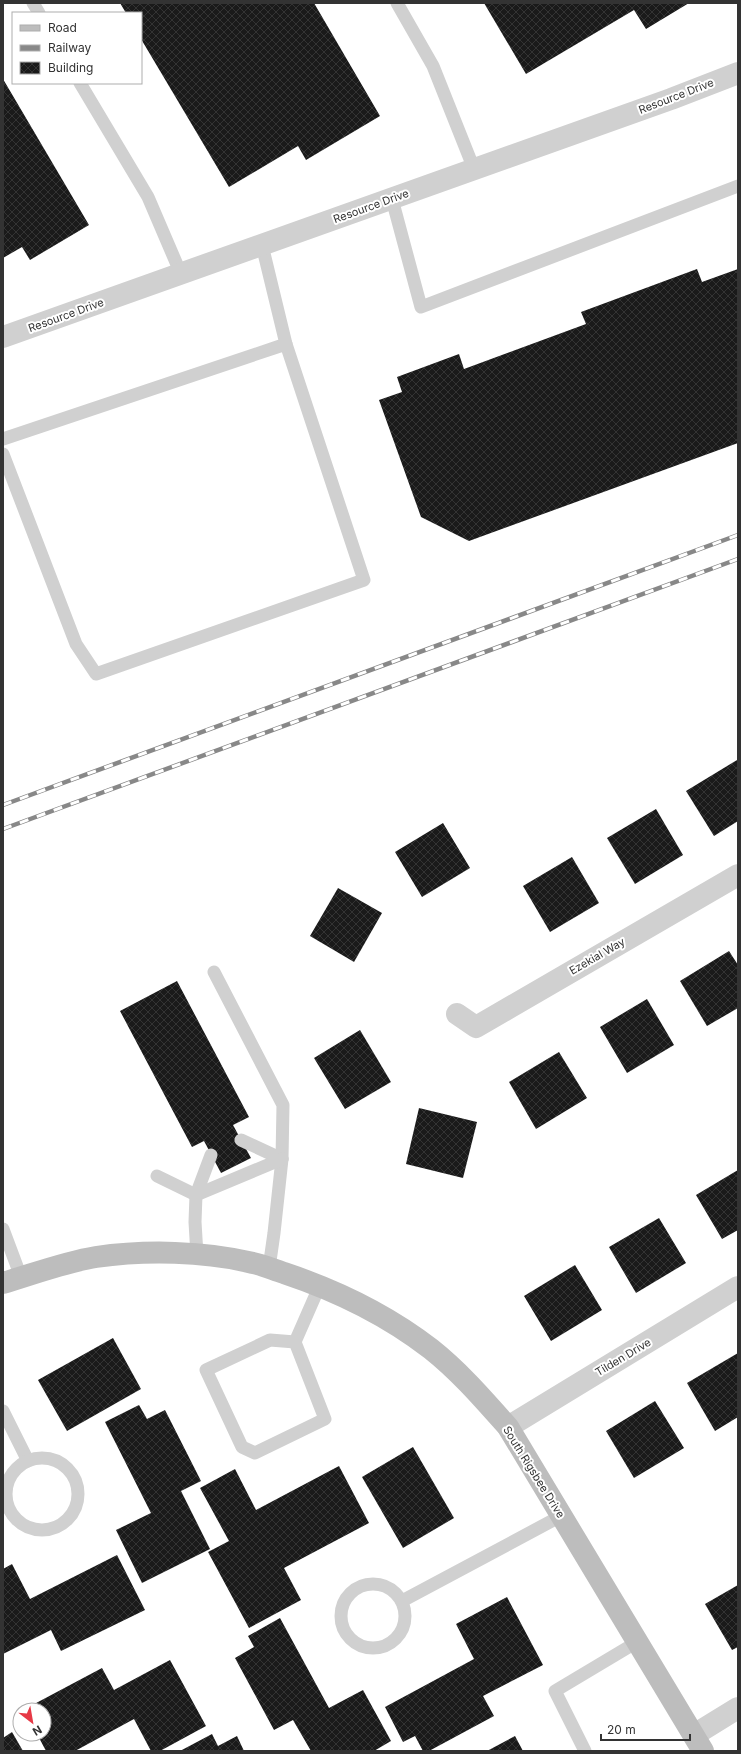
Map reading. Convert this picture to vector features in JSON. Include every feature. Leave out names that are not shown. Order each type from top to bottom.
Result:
[{"type":"street","name":"Resource Drive","points":[[3,337],[671,99],[736,78]]},
{"type":"street","name":"Ezekial Way","points":[[457,1014],[476,1027],[738,875]]},
{"type":"street","name":"South Rigsbee Drive","points":[[12,1280],[95,1257],[144,1253],[197,1254],[253,1263],[320,1285],[389,1320],[432,1350],[468,1382],[508,1427],[698,1743]]},
{"type":"street","name":"Tilden Drive","points":[[508,1427],[738,1287]]},
{"type":"street","points":[[698,1743],[738,1708]]},
{"type":"lane","points":[[33,3],[38,12]]},
{"type":"lane","points":[[397,3],[433,66],[474,169]]},
{"type":"lane","points":[[81,84],[148,197],[180,274]]},
{"type":"lane","points":[[392,199],[421,307],[738,186]]},
{"type":"lane","points":[[3,454],[76,644],[96,674],[364,580],[286,344],[262,245]]},
{"type":"lane","points":[[3,439],[286,344]]},
{"type":"lane","points":[[214,972],[283,1104],[282,1159],[269,1268]]},
{"type":"lane","points":[[241,1140],[282,1159]]},
{"type":"lane","points":[[197,1254],[194,1222],[196,1196],[211,1155]]},
{"type":"lane","points":[[196,1196],[282,1159]]},
{"type":"lane","points":[[157,1176],[196,1196]]},
{"type":"lane","points":[[3,1229],[12,1280]]},
{"type":"lane","points":[[295,1342],[270,1340],[206,1370],[242,1447],[255,1453],[325,1419],[295,1342],[320,1285]]},
{"type":"lane","points":[[3,1411],[28,1461]]},
{"type":"lane","points":[[38,1458],[50,1459],[60,1463],[69,1470],[75,1480],[77,1502],[73,1512],[65,1521],[54,1528],[42,1530],[30,1528],[19,1522],[11,1513],[6,1501],[6,1489],[10,1478],[17,1468],[28,1461],[38,1458]]},
{"type":"lane","points":[[402,1601],[561,1516]]},
{"type":"lane","points":[[376,1584],[386,1587],[396,1593],[402,1601],[405,1611],[401,1631],[394,1640],[385,1645],[375,1648],[355,1642],[342,1626],[342,1605],[347,1596],[360,1586],[376,1584]]},
{"type":"lane","points":[[585,1751],[555,1691],[637,1642]]},
{"type":"building","points":[[120,3],[314,3],[380,116],[306,160],[298,146],[229,187],[142,41],[142,12],[125,12]]},
{"type":"building","points":[[484,3],[689,3],[646,29],[634,10],[526,74]]},
{"type":"building","points":[[3,79],[89,225],[30,260],[22,247],[3,258]]},
{"type":"building","points":[[697,269],[702,282],[738,269],[738,443],[469,541],[421,517],[379,400],[402,392],[397,377],[459,354],[464,369],[586,324],[581,312]]},
{"type":"building","points":[[737,760],[738,821],[714,836],[686,791]]},
{"type":"building","points":[[656,809],[683,855],[635,884],[607,838]]},
{"type":"building","points":[[443,823],[470,868],[422,897],[395,852]]},
{"type":"building","points":[[572,857],[599,903],[550,932],[523,886]]},
{"type":"building","points":[[338,888],[382,913],[354,962],[310,936]]},
{"type":"building","points":[[729,951],[738,965],[738,1008],[707,1026],[680,981]]},
{"type":"building","points":[[177,981],[249,1117],[233,1125],[251,1158],[221,1173],[204,1141],[192,1147],[120,1011]]},
{"type":"building","points":[[647,999],[674,1045],[627,1073],[600,1027]]},
{"type":"building","points":[[360,1030],[391,1082],[345,1109],[314,1058]]},
{"type":"building","points":[[559,1052],[587,1098],[536,1129],[509,1082]]},
{"type":"building","points":[[419,1108],[477,1122],[463,1178],[406,1164]]},
{"type":"building","points":[[738,1170],[738,1230],[722,1239],[696,1195]]},
{"type":"building","points":[[659,1218],[686,1263],[636,1293],[609,1247]]},
{"type":"building","points":[[575,1265],[602,1310],[551,1341],[524,1296]]},
{"type":"building","points":[[113,1338],[141,1389],[67,1431],[38,1380]]},
{"type":"building","points":[[738,1353],[738,1417],[715,1431],[687,1383]]},
{"type":"building","points":[[655,1401],[684,1448],[634,1478],[606,1431]]},
{"type":"building","points":[[139,1405],[147,1419],[165,1410],[201,1481],[181,1491],[210,1549],[142,1583],[116,1530],[151,1513],[105,1422]]},
{"type":"building","points":[[413,1447],[454,1518],[403,1548],[362,1477]]},
{"type":"building","points":[[339,1466],[369,1523],[284,1568],[301,1600],[249,1628],[208,1552],[229,1541],[200,1488],[235,1469],[256,1510]]},
{"type":"building","points":[[117,1555],[145,1610],[61,1651],[51,1630],[3,1654],[3,1569],[12,1564],[30,1599]]},
{"type":"building","points":[[738,1585],[738,1647],[732,1650],[705,1604]]},
{"type":"building","points":[[507,1597],[543,1665],[483,1696],[494,1716],[429,1751],[423,1751],[415,1736],[403,1742],[385,1707],[474,1659],[456,1624]]},
{"type":"building","points":[[280,1618],[329,1708],[363,1690],[391,1741],[374,1751],[311,1751],[293,1720],[274,1730],[235,1658],[254,1647],[248,1636]]},
{"type":"building","points":[[170,1660],[206,1726],[160,1751],[151,1751],[134,1719],[75,1751],[46,1751],[41,1742],[52,1742],[52,1702],[38,1702],[102,1668],[114,1690]]},
{"type":"building","points":[[12,1732],[12,1742],[18,1742],[23,1751],[3,1751],[3,1738]]},
{"type":"building","points":[[212,1734],[218,1746],[237,1736],[244,1751],[180,1751]]},
{"type":"building","points":[[515,1736],[523,1751],[487,1751]]},
{"type":"railway","points":[[3,805],[738,535]]},
{"type":"railway","points":[[3,829],[738,559]]}]
